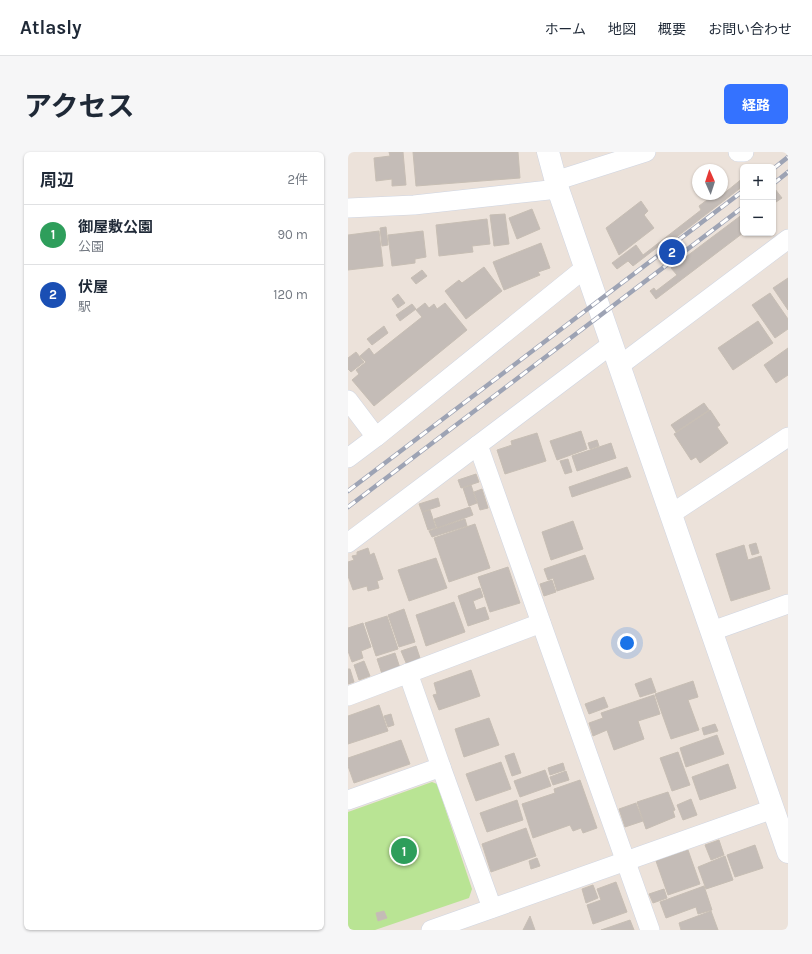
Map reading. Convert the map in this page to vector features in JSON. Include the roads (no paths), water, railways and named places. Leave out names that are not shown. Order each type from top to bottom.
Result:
[{"type":"street","points":[[548,152],[556,185],[788,852]]},
{"type":"street","points":[[348,208],[414,205],[556,185],[646,152]]},
{"type":"street","points":[[738,152],[744,152]]},
{"type":"street","points":[[619,366],[788,239]]},
{"type":"street","points":[[348,458],[585,268]]},
{"type":"street","points":[[348,543],[612,344]]},
{"type":"street","points":[[348,400],[376,437]]},
{"type":"street","points":[[671,514],[788,437]]},
{"type":"street","points":[[478,445],[650,930]]},
{"type":"street","points":[[712,631],[788,604]]},
{"type":"street","points":[[348,696],[541,623]]},
{"type":"street","points":[[408,673],[492,908]]},
{"type":"street","points":[[348,800],[441,766]]},
{"type":"street","points":[[431,930],[626,863],[773,809]]},
{"type":"railway","points":[[776,167],[788,157]]},
{"type":"railway","points":[[776,182],[788,172]]},
{"type":"railway","points":[[348,491],[740,193]]},
{"type":"railway","points":[[348,507],[740,209]]},
{"type":"place","name":"伏屋","points":[[672,252]]},
{"type":"place","name":"御屋敷公園","points":[[404,851]]}]
